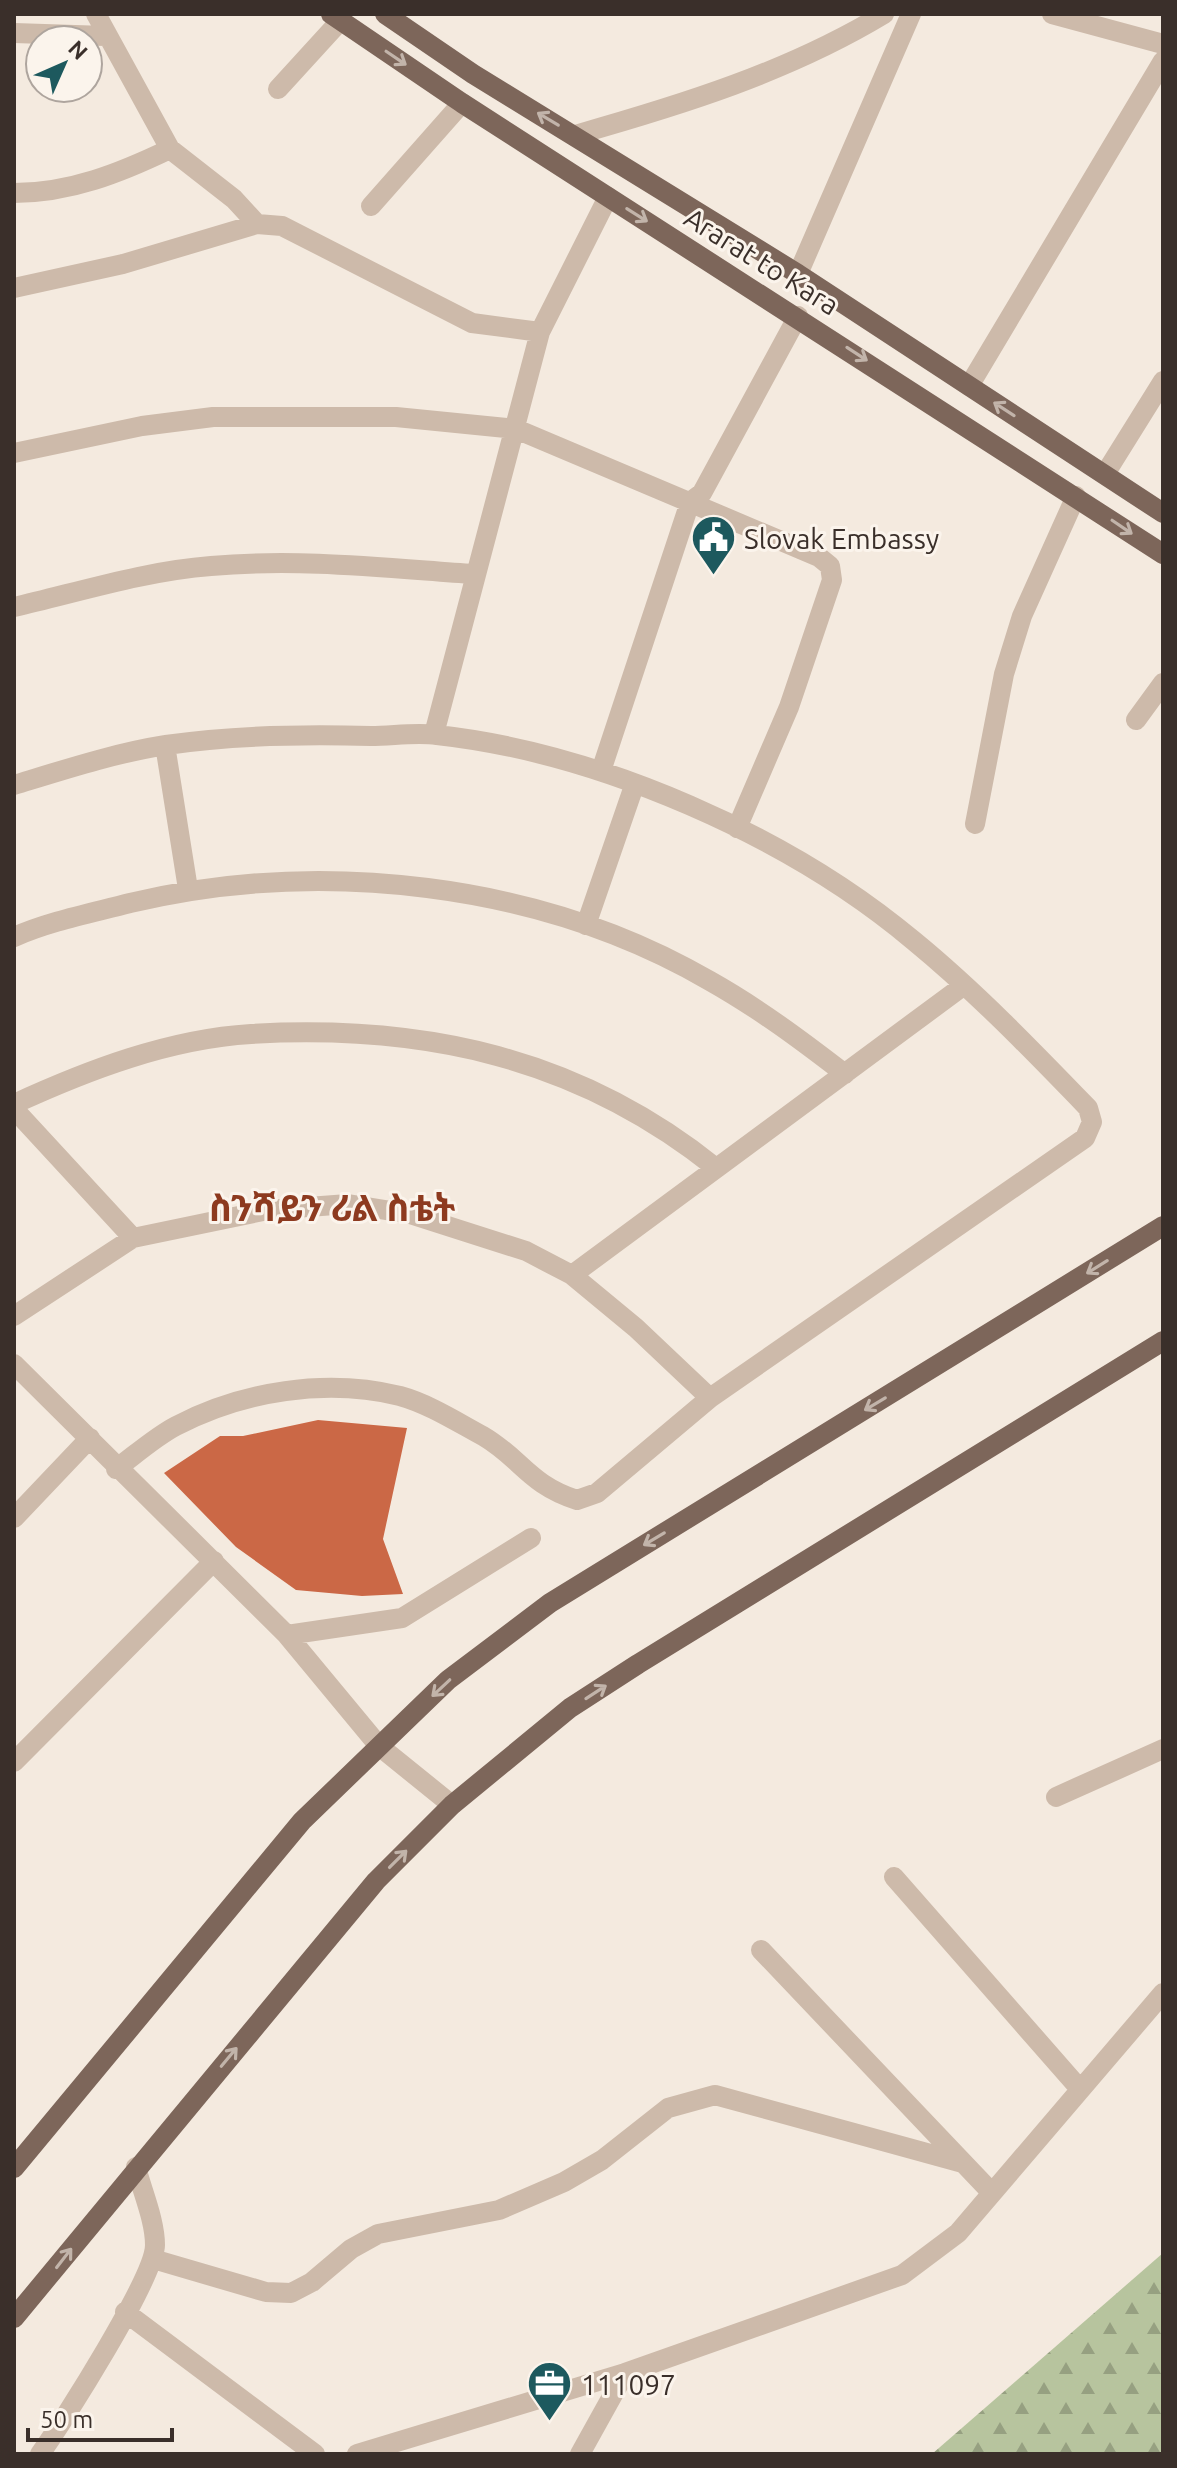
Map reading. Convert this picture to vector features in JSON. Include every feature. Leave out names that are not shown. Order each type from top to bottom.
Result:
[{"type":"main road","name":"Ararat to Kara","points":[[385,14],[798,274],[1163,513]]},
{"type":"main road","name":"Ararat to Kara","points":[[336,17],[462,103],[798,316],[1163,554]]},
{"type":"main road","points":[[1024,464],[1041,433]]},
{"type":"main road","points":[[14,2168],[302,1821],[448,1680],[550,1603],[1163,1226]]},
{"type":"main road","points":[[14,2318],[376,1881],[452,1805],[570,1708],[1163,1341]]},
{"type":"street","points":[[96,14],[105,36],[170,149],[234,199],[257,224]]},
{"type":"street","points":[[575,135],[675,106],[743,82],[852,33],[884,14]]},
{"type":"street","points":[[798,274],[911,14]]},
{"type":"street","points":[[1052,14],[1163,44]]},
{"type":"street","points":[[278,89],[336,17]]},
{"type":"street","points":[[14,33],[105,36]]},
{"type":"street","points":[[969,386],[1163,61]]},
{"type":"street","points":[[371,206],[462,103]]},
{"type":"street","points":[[14,193],[55,192],[80,185],[119,173],[170,149]]},
{"type":"street","points":[[434,734],[540,332],[608,197]]},
{"type":"street","points":[[14,288],[123,264],[257,224],[282,226],[304,234],[472,323],[540,332]]},
{"type":"street","points":[[601,771],[690,502],[702,493],[798,316]]},
{"type":"street","points":[[1105,474],[1163,381]]},
{"type":"street","points":[[14,453],[142,426],[213,417],[396,417],[516,429],[819,557],[830,566],[832,580],[789,707],[737,828]]},
{"type":"street","points":[[975,824],[990,737],[1013,645],[1022,616],[1076,496]]},
{"type":"street","points":[[14,607],[209,566],[301,562],[474,574]]},
{"type":"street","points":[[1136,720],[1163,683]]},
{"type":"street","points":[[14,785],[165,745],[283,734],[434,734],[523,750],[601,771],[737,828],[804,863],[914,940],[1088,1108],[1092,1122],[1085,1138],[710,1398],[597,1493],[577,1500],[534,1481],[496,1444],[447,1416],[403,1397],[351,1387],[286,1390],[226,1407],[175,1427],[116,1469]]},
{"type":"street","points":[[165,745],[188,889]]},
{"type":"street","points":[[586,925],[634,786]]},
{"type":"street","points":[[14,937],[188,889],[313,881],[399,885],[477,897],[586,925],[708,980],[779,1023],[845,1074]]},
{"type":"street","points":[[572,1275],[963,986]]},
{"type":"street","points":[[133,1238],[14,1106],[77,1075],[122,1060],[249,1034],[422,1040],[503,1055],[552,1070],[647,1118],[716,1168]]},
{"type":"street","points":[[14,1316],[133,1238],[268,1210],[348,1204],[410,1214],[482,1235],[526,1251],[572,1275],[636,1328],[710,1398]]},
{"type":"street","points":[[14,1364],[90,1438],[116,1469],[287,1635],[379,1746],[452,1805]]},
{"type":"street","points":[[14,1518],[90,1438]]},
{"type":"street","points":[[287,1635],[402,1618],[531,1538]]},
{"type":"street","points":[[14,1762],[214,1561]]},
{"type":"street","points":[[1056,1797],[1163,1749]]},
{"type":"street","points":[[894,1877],[1079,2088]]},
{"type":"street","points":[[761,1950],[992,2193]]},
{"type":"street","points":[[357,2454],[625,2373],[902,2275],[958,2233],[1079,2088],[1159,2008]]},
{"type":"street","points":[[153,2259],[266,2292],[291,2293],[312,2282],[351,2249],[378,2234],[499,2210],[564,2182],[602,2160],[668,2108],[715,2095],[963,2163]]},
{"type":"street","points":[[40,2454],[65,2419],[153,2259],[152,2226],[136,2167]]},
{"type":"street","points":[[125,2312],[313,2453]]},
{"type":"street","points":[[580,2454],[625,2373]]},
{"type":"green space","points":[[1163,2253],[1163,2454],[932,2454]]},
{"type":"building","points":[[318,1420],[407,1428],[383,1539],[403,1594],[362,1596],[296,1590],[236,1547],[164,1473],[220,1436],[243,1436]]},
{"type":"place","name":"Slovak Embassy","points":[[713,577]]},
{"type":"place","name":"111097","points":[[550,2423]]},
{"type":"district","name":"ስንሻይን ሪል ስቴት","points":[[332,1207]]}]
